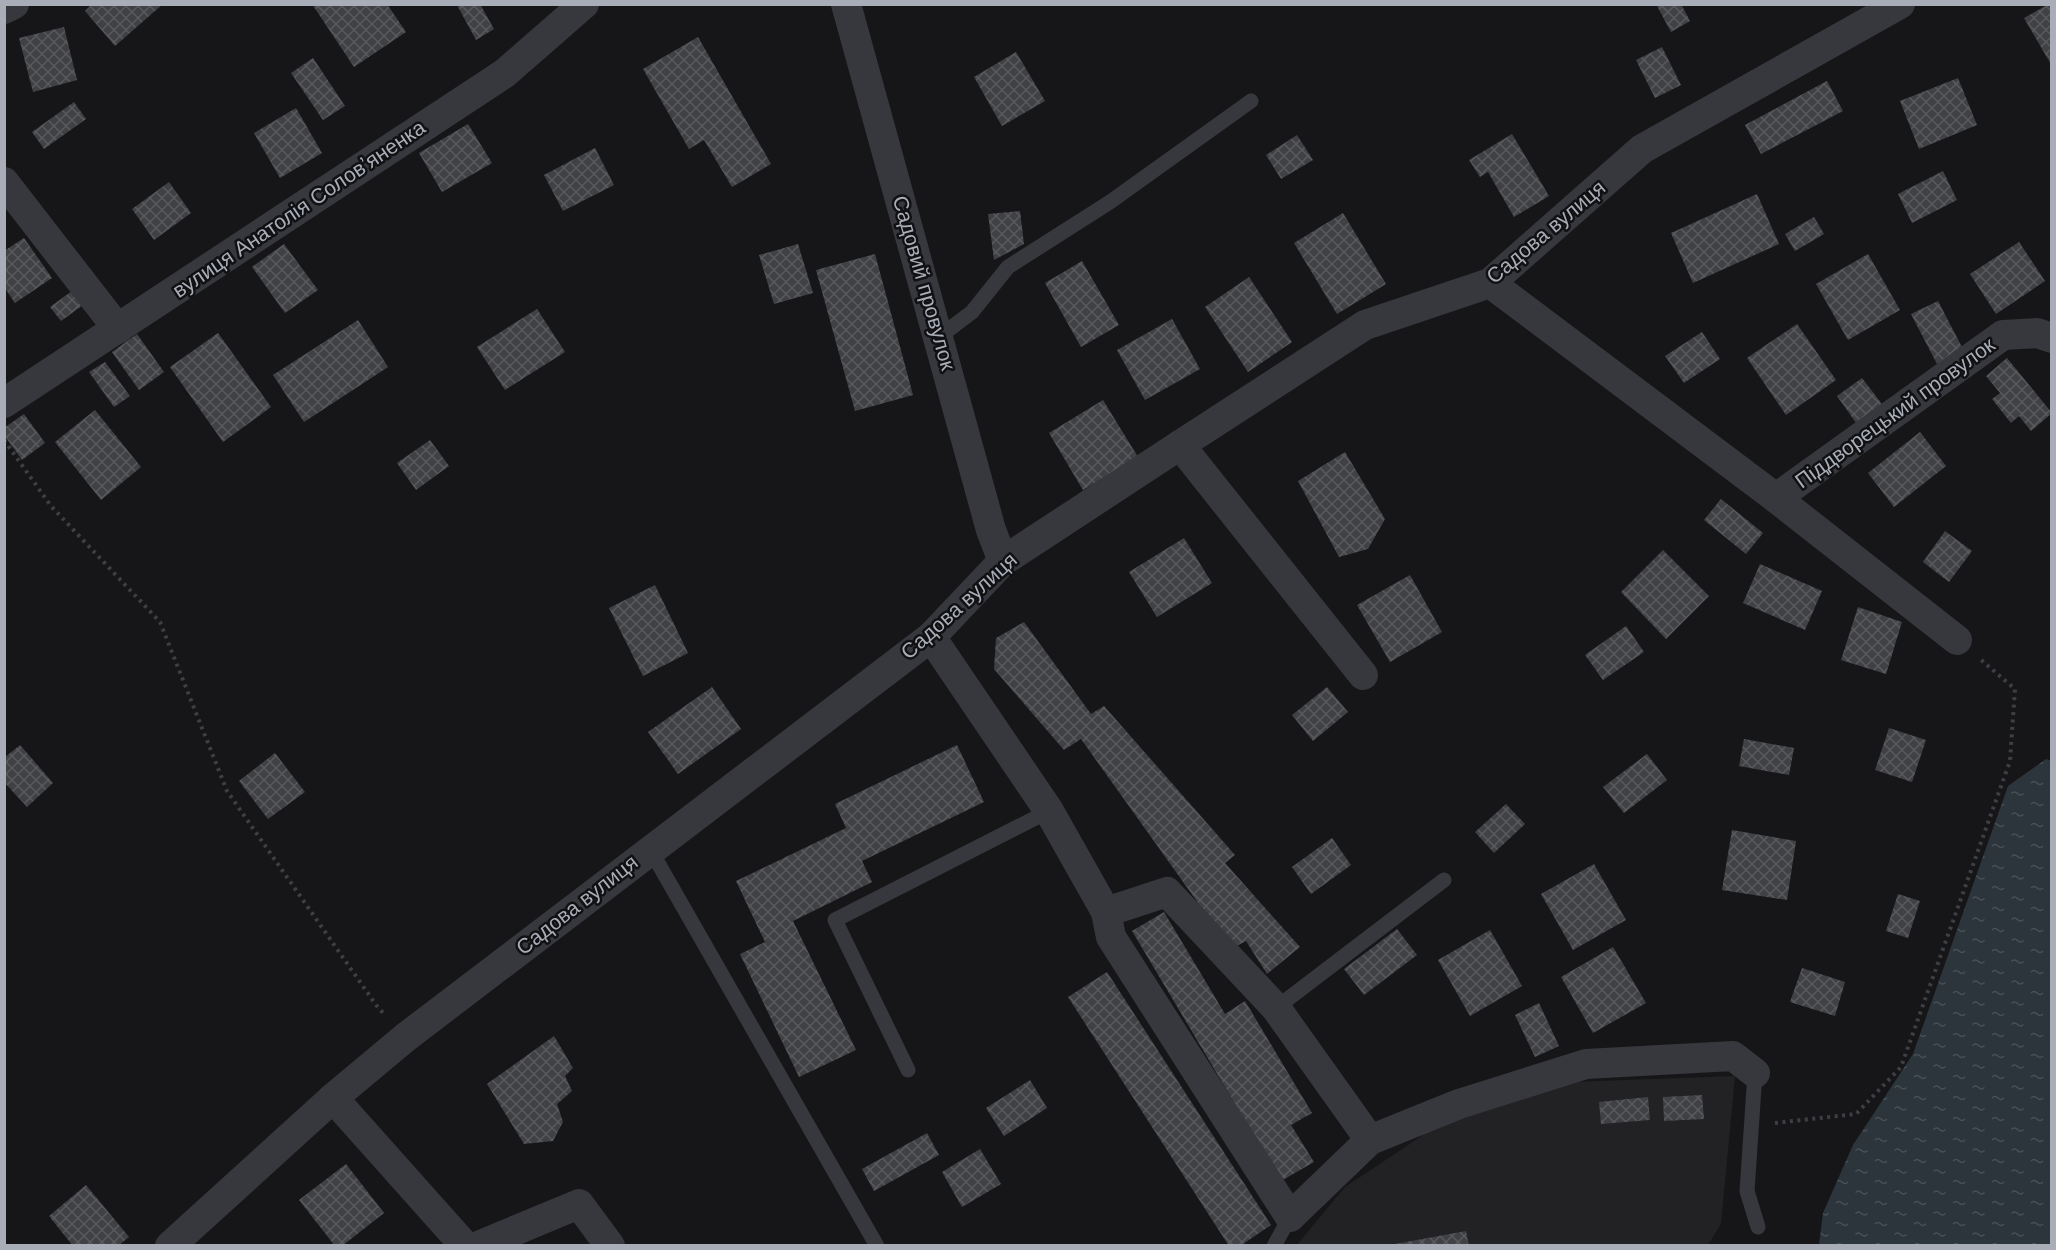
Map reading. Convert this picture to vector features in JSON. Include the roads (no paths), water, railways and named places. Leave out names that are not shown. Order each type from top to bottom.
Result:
[{"type":"street","points":[[4,9],[14,4]]},
{"type":"street","name":"вулиця Анатолія Соловʼяненка","points":[[4,403],[505,73],[584,4]]},
{"type":"street","name":"Садовий провулок","points":[[846,4],[991,530],[1003,561]]},
{"type":"street","name":"Садова вулиця","points":[[170,1245],[333,1098],[406,1038],[650,849],[931,637],[1003,561],[1365,325],[1490,283],[1642,149],[1900,4]]},
{"type":"street","points":[[4,182],[118,330]]},
{"type":"street","points":[[1490,283],[1776,498],[1957,640]]},
{"type":"street","name":"Піддворецький провулок","points":[[1776,498],[2003,335],[2037,333],[2052,338]]},
{"type":"street","points":[[1180,445],[1363,675]]},
{"type":"street","points":[[931,637],[1049,811],[1106,912],[1111,937],[1290,1217],[1370,1140],[1459,1104],[1586,1064],[1733,1056],[1755,1073]]},
{"type":"street","points":[[1106,912],[1167,892],[1276,1008],[1370,1140]]},
{"type":"street","points":[[333,1098],[465,1245]]},
{"type":"street","points":[[478,1245],[579,1204],[610,1245]]},
{"type":"lane","points":[[939,337],[972,312],[1008,267],[1110,202],[1251,101]]},
{"type":"lane","points":[[908,1070],[836,920],[1049,811]]},
{"type":"lane","points":[[650,849],[877,1245]]},
{"type":"lane","points":[[1276,1008],[1444,880]]},
{"type":"lane","points":[[1755,1073],[1747,1191],[1758,1227]]},
{"type":"lane","points":[[1274,1245],[1290,1217]]},
{"type":"water","points":[[2046,759],[2052,761],[2051,1245],[1819,1245],[1823,1213],[1853,1145],[1913,1054],[2008,786]]}]
